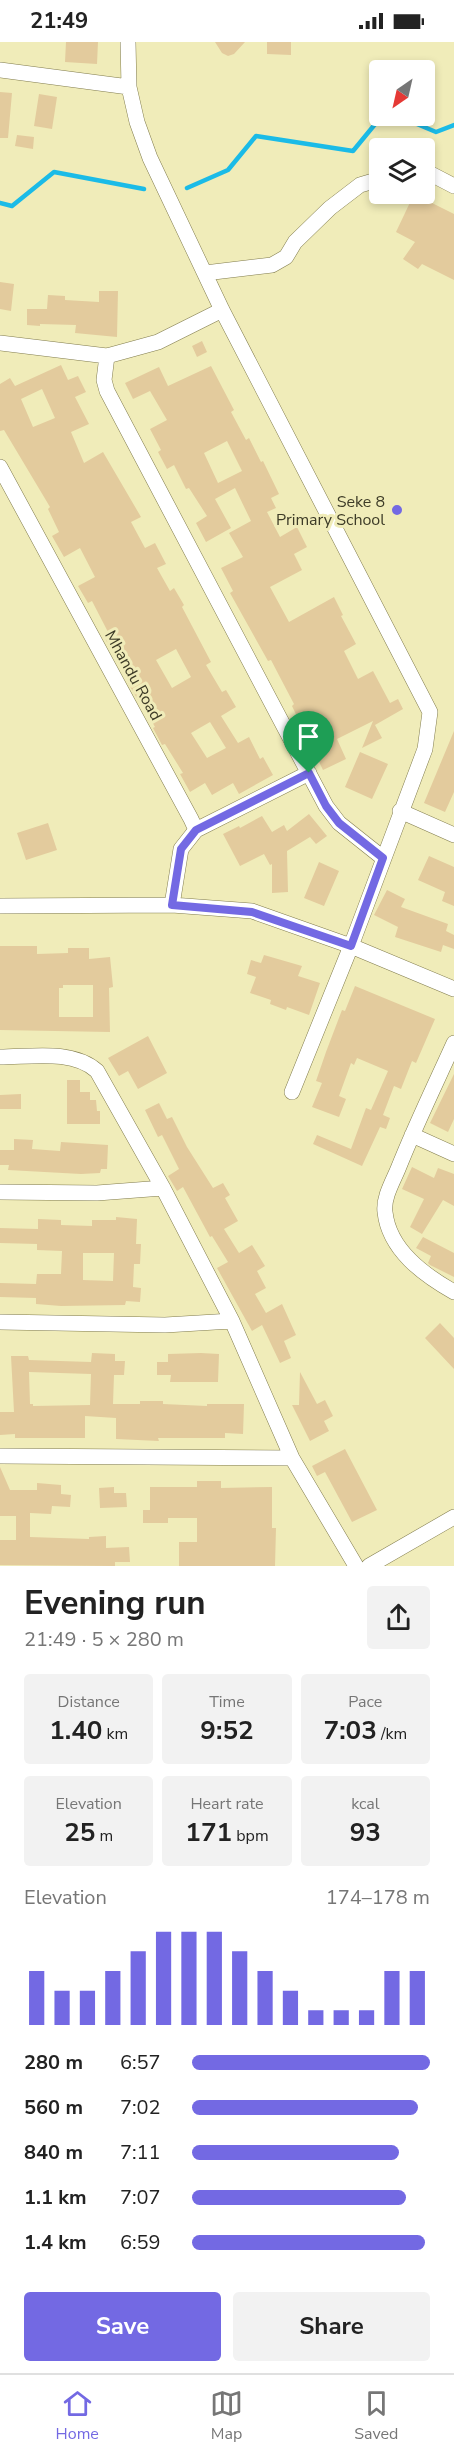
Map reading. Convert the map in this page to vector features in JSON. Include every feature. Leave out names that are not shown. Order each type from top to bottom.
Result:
[{"type":"street","points":[[128,42],[129,87],[137,123],[150,158],[222,310],[430,712],[425,749],[351,946],[292,1092]]},
{"type":"street","points":[[0,70],[129,87]]},
{"type":"street","points":[[435,176],[454,186]]},
{"type":"street","points":[[205,273],[272,265],[286,257],[295,242],[330,208],[360,185],[369,182]]},
{"type":"street","points":[[0,344],[106,356],[158,342],[222,310]]},
{"type":"street","points":[[106,356],[104,380],[107,391],[326,806],[339,823],[383,858]]},
{"type":"street","name":"Mhandu Road","points":[[0,467],[196,830]]},
{"type":"street","points":[[172,905],[181,849],[196,830],[309,773]]},
{"type":"street","points":[[400,811],[454,835]]},
{"type":"street","points":[[0,906],[172,905],[252,912],[351,946],[454,989]]},
{"type":"street","points":[[454,1043],[412,1135],[388,1195],[385,1212],[396,1245],[423,1272],[454,1293]]},
{"type":"street","points":[[0,1057],[60,1057],[88,1063],[97,1071],[163,1188],[232,1321],[292,1458],[356,1566]]},
{"type":"street","points":[[412,1135],[454,1154]]},
{"type":"street","points":[[0,1192],[97,1193],[163,1188]]},
{"type":"street","points":[[0,1323],[165,1325],[232,1321]]},
{"type":"street","points":[[0,1456],[292,1458]]},
{"type":"street","points":[[369,1566],[454,1517]]},
{"type":"building","points":[[66,42],[98,42],[97,64],[65,62]]},
{"type":"building","points":[[215,42],[245,42],[234,54],[228,56],[222,53]]},
{"type":"building","points":[[267,42],[291,42],[291,55],[267,54]]},
{"type":"building","points":[[0,92],[12,93],[8,138],[0,138]]},
{"type":"building","points":[[39,94],[57,97],[52,129],[34,126]]},
{"type":"building","points":[[17,135],[34,137],[33,149],[15,146]]},
{"type":"building","points":[[409,204],[434,204],[454,214],[454,280],[422,264],[418,269],[403,259],[415,242],[396,232]]},
{"type":"building","points":[[0,282],[14,284],[11,311],[0,309]]},
{"type":"building","points":[[99,291],[118,291],[117,337],[75,333],[76,325],[27,325],[27,309],[47,309],[48,295],[65,296],[65,300],[99,302]]},
{"type":"building","points":[[202,341],[207,352],[197,357],[192,346]]},
{"type":"building","points":[[61,365],[68,380],[78,376],[86,392],[75,397],[89,424],[71,432],[84,463],[103,452],[141,517],[131,522],[145,548],[155,543],[166,564],[157,568],[170,591],[174,588],[184,605],[182,607],[211,662],[206,665],[222,692],[226,690],[236,707],[221,716],[238,743],[249,737],[260,759],[263,757],[273,775],[239,794],[233,783],[212,795],[205,783],[190,792],[180,774],[183,773],[165,744],[162,745],[153,728],[155,727],[128,683],[130,682],[103,635],[108,632],[92,601],[88,603],[78,586],[95,577],[80,548],[64,557],[52,536],[59,532],[48,509],[50,507],[4,430],[0,431],[0,384],[10,378],[15,386]],"holes":[[[42,389],[55,418],[33,427],[21,399]],[[176,649],[191,677],[172,688],[156,660]],[[210,722],[226,748],[207,758],[191,733]]]},
{"type":"building","points":[[211,366],[234,410],[231,412],[246,440],[249,438],[261,462],[263,461],[279,494],[271,498],[276,508],[267,512],[280,537],[297,527],[307,547],[294,554],[302,570],[270,587],[289,622],[334,597],[356,644],[344,651],[358,679],[373,671],[390,703],[398,699],[403,709],[375,725],[382,738],[362,748],[373,721],[337,739],[346,759],[323,770],[292,706],[294,704],[271,660],[268,661],[230,593],[233,591],[221,568],[243,557],[229,533],[251,521],[235,488],[215,499],[231,528],[206,542],[196,523],[207,516],[189,488],[186,489],[174,465],[167,469],[158,452],[161,450],[150,429],[167,420],[150,391],[133,399],[125,383],[159,367],[168,386]],"holes":[[[227,441],[242,471],[218,483],[204,453]]]},
{"type":"building","points":[[454,731],[454,792],[445,812],[424,803]]},
{"type":"building","points":[[360,752],[388,764],[372,799],[345,787]]},
{"type":"building","points":[[309,814],[327,836],[316,844],[310,837],[287,851],[288,892],[272,893],[272,864],[270,865],[264,854],[240,866],[223,834],[262,816],[272,832],[284,825],[287,831]]},
{"type":"building","points":[[48,823],[57,850],[26,860],[17,833]]},
{"type":"building","points":[[429,856],[454,867],[454,906],[442,901],[445,892],[418,880]]},
{"type":"building","points":[[319,862],[339,871],[324,906],[304,898]]},
{"type":"building","points":[[387,890],[405,899],[401,907],[448,924],[446,931],[454,935],[454,949],[443,945],[441,952],[395,937],[398,927],[374,915]]},
{"type":"building","points":[[0,946],[37,946],[37,954],[68,953],[68,948],[89,948],[89,959],[110,957],[113,987],[109,988],[110,1032],[0,1030]],"holes":[[[63,985],[93,985],[93,1017],[59,1017],[59,988],[63,988]]]},
{"type":"building","points":[[264,955],[302,966],[298,976],[320,983],[309,1015],[287,1007],[286,1010],[270,1004],[271,1000],[250,993],[256,977],[247,974],[251,960],[261,963]]},
{"type":"building","points":[[355,986],[435,1019],[416,1063],[412,1061],[401,1089],[394,1086],[383,1115],[390,1118],[386,1129],[380,1127],[362,1166],[313,1144],[317,1135],[351,1149],[366,1108],[371,1110],[388,1071],[357,1058],[354,1065],[351,1063],[339,1096],[346,1099],[339,1117],[312,1107],[322,1083],[316,1081],[326,1052],[342,1010],[345,1011]]},
{"type":"building","points":[[148,1036],[167,1073],[138,1089],[128,1071],[119,1076],[108,1058]]},
{"type":"building","points":[[454,1074],[454,1119],[448,1132],[430,1123]]},
{"type":"building","points":[[67,1080],[80,1080],[80,1092],[90,1092],[90,1100],[96,1100],[97,1111],[100,1111],[100,1124],[67,1124]]},
{"type":"building","points":[[21,1094],[21,1109],[0,1109],[0,1095]]},
{"type":"building","points":[[159,1103],[167,1119],[172,1117],[187,1147],[213,1188],[223,1183],[230,1195],[225,1198],[238,1221],[224,1229],[239,1253],[252,1245],[265,1266],[257,1271],[266,1288],[255,1294],[266,1313],[282,1304],[296,1335],[284,1341],[291,1358],[280,1363],[262,1325],[252,1331],[217,1268],[228,1262],[212,1236],[210,1237],[183,1187],[177,1191],[168,1176],[179,1169],[162,1135],[158,1137],[145,1110]]},
{"type":"building","points":[[14,1139],[33,1140],[32,1149],[60,1151],[61,1142],[108,1145],[107,1169],[101,1169],[100,1173],[81,1174],[8,1170],[9,1165],[0,1165],[0,1150],[14,1150]]},
{"type":"building","points":[[412,1167],[434,1178],[438,1168],[454,1174],[454,1206],[443,1200],[422,1234],[410,1227],[424,1199],[402,1189]]},
{"type":"building","points":[[116,1217],[137,1219],[136,1244],[141,1244],[140,1264],[134,1264],[133,1287],[141,1288],[140,1302],[126,1301],[125,1305],[61,1306],[36,1304],[36,1298],[0,1297],[0,1283],[36,1284],[37,1274],[61,1274],[62,1251],[37,1250],[37,1244],[0,1243],[0,1228],[38,1229],[38,1219],[61,1220],[61,1225],[92,1226],[92,1220],[116,1220]],"holes":[[[83,1253],[114,1253],[113,1281],[83,1280]]]},
{"type":"building","points":[[423,1237],[454,1253],[454,1277],[430,1265],[428,1263],[431,1256],[416,1248]]},
{"type":"building","points":[[440,1323],[454,1338],[454,1369],[425,1338]]},
{"type":"building","points":[[92,1353],[115,1354],[115,1361],[125,1361],[124,1375],[114,1375],[113,1404],[163,1401],[163,1404],[207,1406],[207,1404],[244,1404],[243,1434],[225,1433],[225,1438],[158,1438],[159,1441],[116,1439],[116,1418],[85,1416],[85,1438],[15,1438],[15,1434],[0,1435],[0,1412],[14,1412],[11,1356],[28,1356],[29,1360],[91,1362]],"holes":[[[29,1372],[91,1374],[90,1405],[33,1406],[30,1404]]]},
{"type":"building","points":[[168,1354],[219,1354],[218,1382],[170,1382],[171,1375],[157,1375],[157,1362],[168,1362]]},
{"type":"building","points":[[300,1372],[317,1404],[325,1400],[333,1416],[324,1421],[329,1431],[310,1441],[292,1405],[299,1405]]},
{"type":"building","points":[[345,1449],[377,1510],[352,1522],[325,1472],[317,1476],[312,1466]]},
{"type":"building","points":[[0,1467],[10,1490],[37,1490],[37,1483],[61,1485],[61,1494],[71,1495],[70,1507],[52,1506],[51,1514],[30,1513],[30,1537],[89,1539],[89,1537],[106,1536],[106,1548],[129,1547],[130,1562],[115,1562],[115,1566],[0,1565],[0,1540],[16,1540],[16,1516],[0,1516]]},
{"type":"building","points":[[197,1481],[221,1481],[221,1488],[272,1487],[272,1528],[276,1528],[275,1566],[179,1566],[179,1542],[197,1542],[197,1518],[168,1518],[168,1523],[143,1523],[143,1510],[150,1510],[150,1487],[197,1487]]},
{"type":"building","points":[[114,1487],[114,1493],[126,1493],[127,1507],[100,1508],[99,1488]]},
{"type":"waterway","points":[[422,126],[436,132],[454,125]]},
{"type":"waterway","points":[[187,188],[228,170],[256,136],[353,151],[374,126]]},
{"type":"waterway","points":[[0,203],[12,206],[54,172],[144,189]]},
{"type":"place","name":"Seke 8 Primary School","points":[[397,510]]},
{"type":"route","points":[[309,773],[326,806],[339,823],[383,858],[351,946],[252,912],[172,905],[181,849],[196,830],[309,773]]}]
